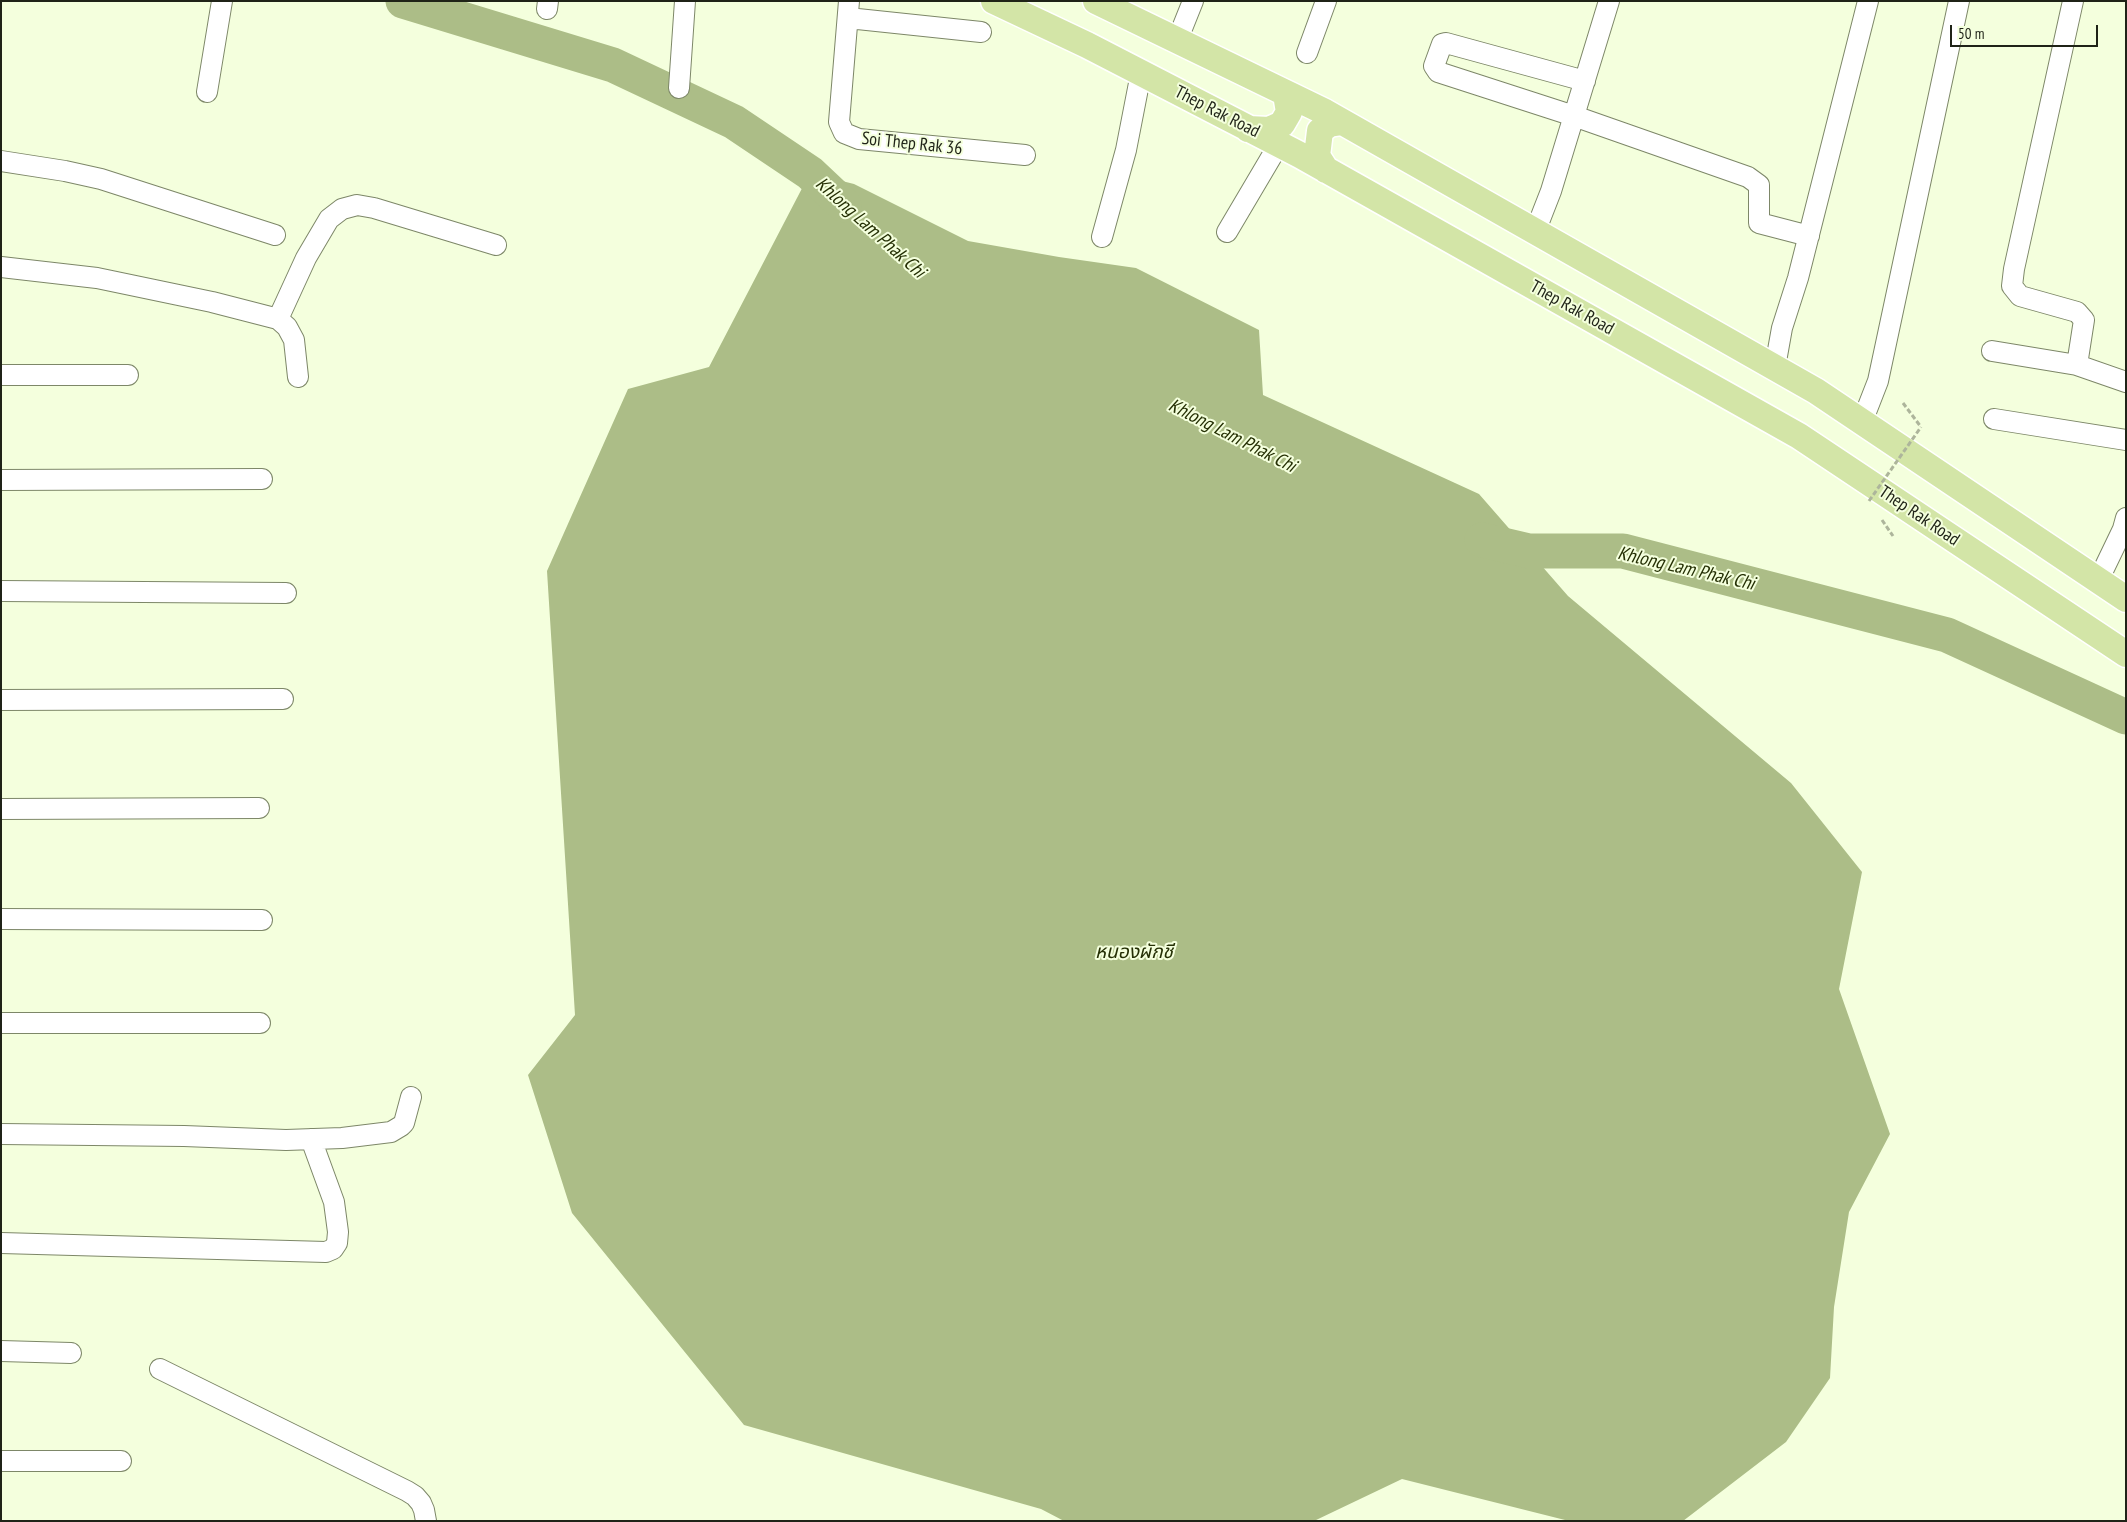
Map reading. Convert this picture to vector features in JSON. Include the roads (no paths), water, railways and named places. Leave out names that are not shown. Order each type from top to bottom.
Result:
[{"type":"main road","name":"Thep Rak Road","points":[[994,1],[1087,45],[1279,144],[1799,436],[2126,654]]},
{"type":"main road","points":[[1096,1],[1342,122],[1775,367],[1816,391],[2115,589]]},
{"type":"main road","points":[[1248,128],[1270,130],[1282,124],[1288,112],[1286,94]]},
{"type":"main road","points":[[1326,170],[1317,156],[1320,131],[1330,124],[1342,122]]},
{"type":"street","points":[[207,92],[222,1]]},
{"type":"street","points":[[679,88],[685,1]]},
{"type":"street","points":[[1177,41],[1193,1]]},
{"type":"street","points":[[1308,54],[1326,1]]},
{"type":"street","points":[[1535,232],[1551,191],[1609,1]]},
{"type":"street","points":[[1775,367],[1782,328],[1798,278],[1868,1]]},
{"type":"street","points":[[1862,422],[1878,381],[1959,1]]},
{"type":"street","points":[[2073,1],[2014,269],[2012,286],[2020,296],[2077,312],[2084,320],[2077,365]]},
{"type":"street","points":[[848,10],[981,32]]},
{"type":"street","name":"Soi Thep Rak 36","points":[[848,10],[839,122],[844,133],[859,139],[1025,155]]},
{"type":"street","points":[[1584,81],[1446,43],[1442,44],[1435,65],[1438,72],[1574,116],[1753,180],[1758,184],[1759,188],[1759,223],[1809,236]]},
{"type":"street","points":[[1102,237],[1126,150],[1141,73]]},
{"type":"street","points":[[1227,232],[1279,144]]},
{"type":"street","points":[[1,161],[66,171],[100,179],[275,235]]},
{"type":"street","points":[[278,319],[306,258],[329,219],[342,209],[357,205],[374,208],[496,245]]},
{"type":"street","points":[[1,267],[97,278],[212,302],[278,319],[286,327],[294,340],[298,377]]},
{"type":"street","points":[[1992,351],[2077,365],[2126,382]]},
{"type":"street","points":[[1,374],[128,375]]},
{"type":"street","points":[[1994,419],[2126,440]]},
{"type":"street","points":[[1,480],[262,479]]},
{"type":"street","points":[[2115,589],[2126,518]]},
{"type":"street","points":[[1,591],[286,593]]},
{"type":"street","points":[[1,700],[283,699]]},
{"type":"street","points":[[1,809],[259,808]]},
{"type":"street","points":[[1,919],[262,920]]},
{"type":"street","points":[[1,1023],[260,1023]]},
{"type":"street","points":[[1,1134],[342,1138],[391,1132],[404,1123],[411,1097]]},
{"type":"street","points":[[1,1243],[326,1252],[333,1249],[337,1243],[338,1232],[334,1202],[311,1139]]},
{"type":"street","points":[[1,1351],[71,1353]]},
{"type":"street","points":[[160,1369],[407,1491],[421,1503],[426,1521]]},
{"type":"street","points":[[1,1460],[121,1462]]},
{"type":"water","name":"หนองผักชี","points":[[810,173],[854,184],[968,241],[1136,268],[1259,330],[1263,395],[1479,494],[1568,596],[1791,783],[1862,872],[1839,989],[1890,1134],[1849,1212],[1834,1307],[1830,1378],[1786,1442],[1683,1521],[1569,1521],[1402,1479],[1314,1521],[1064,1521],[1041,1509],[744,1425],[572,1213],[528,1075],[575,1015],[547,571],[628,389],[709,367]]},
{"type":"waterway","name":"Khlong Lam Phak Chi","points":[[403,1],[613,65],[734,122],[810,173],[844,205]]},
{"type":"waterway","name":"Khlong Lam Phak Chi","points":[[1482,540],[1529,551],[1623,551],[1947,635],[2126,717]]}]
